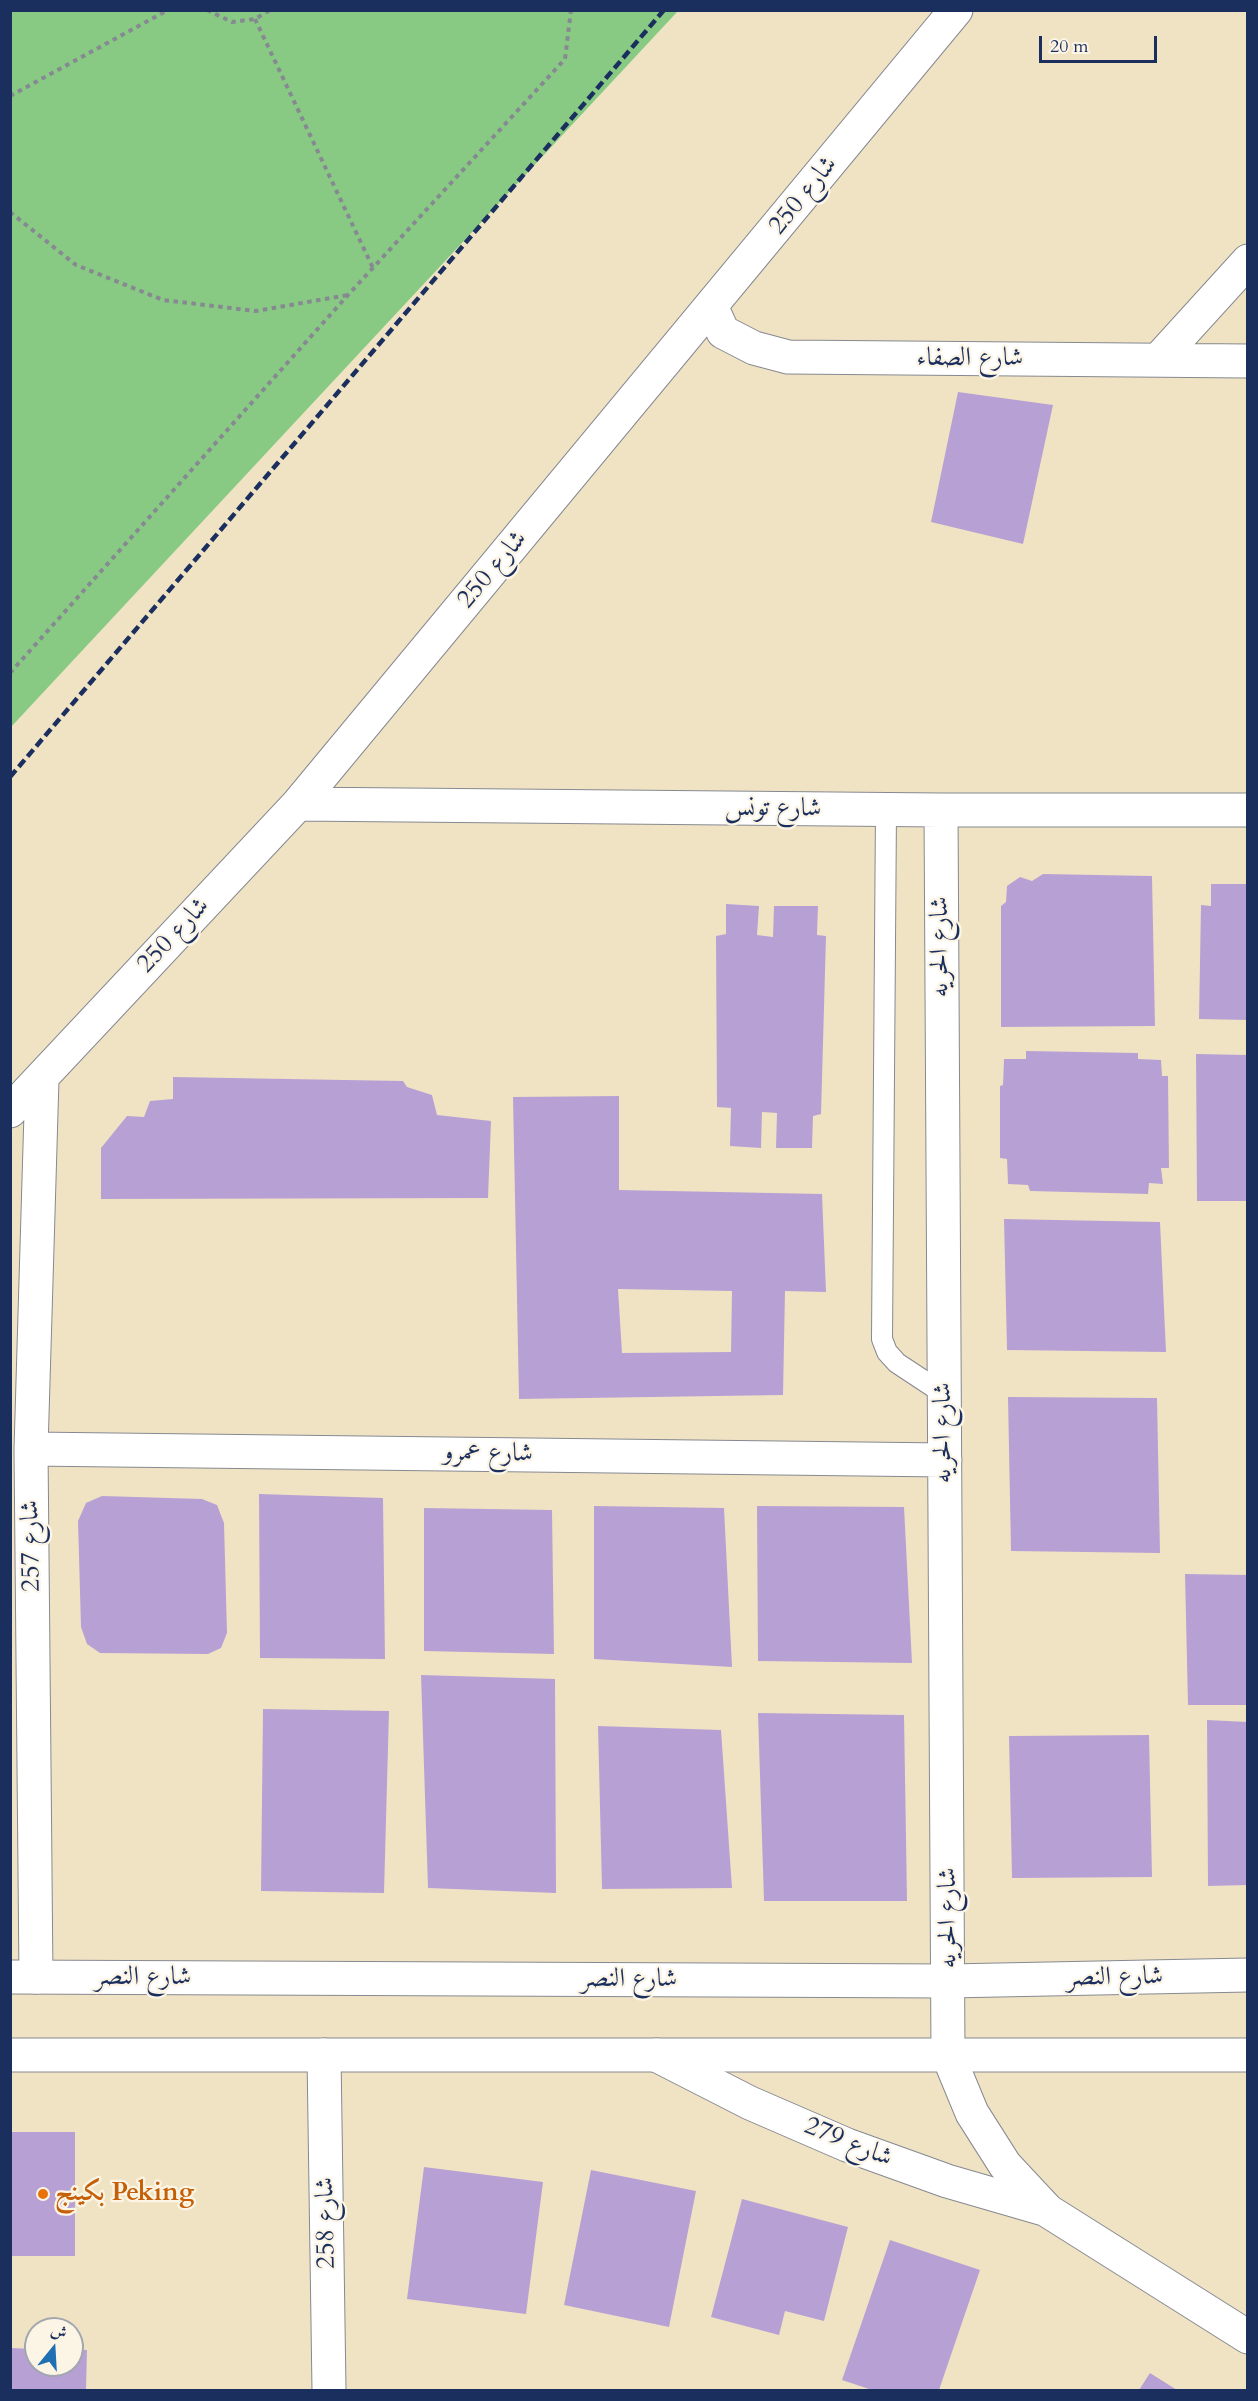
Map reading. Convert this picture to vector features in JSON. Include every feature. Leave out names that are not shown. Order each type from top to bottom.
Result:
[{"type":"street","name":"شارع 250","points":[[10,1111],[298,804],[712,308],[956,10]]},
{"type":"street","points":[[1158,360],[1248,261]]},
{"type":"street","name":"شارع الصفاء","points":[[712,308],[723,332],[754,348],[788,357],[1248,361]]},
{"type":"street","name":"شارع تونس","points":[[298,804],[886,810],[1248,810]]},
{"type":"street","name":"شارع الحريه","points":[[940,810],[948,2055]]},
{"type":"street","name":"شارع 257","points":[[23,1977],[31,1449],[42,1079]]},
{"type":"street","name":"شارع عمرو","points":[[31,1449],[945,1460]]},
{"type":"street","name":"شارع النصر","points":[[23,1977],[949,1981],[1248,1975]]},
{"type":"street","points":[[10,2055],[1248,2055]]},
{"type":"street","name":"شارع 258","points":[[324,2055],[329,2391]]},
{"type":"street","name":"شارع 279","points":[[656,2055],[750,2103],[847,2145],[947,2181],[1048,2211]]},
{"type":"street","name":"شارع 279","points":[[948,2055],[972,2113],[1005,2165],[1048,2211],[1248,2337]]},
{"type":"lane","points":[[886,810],[882,1339],[887,1352],[897,1363],[944,1394]]},
{"type":"path","points":[[10,96],[168,10]]},
{"type":"path","points":[[207,10],[232,22],[255,20],[270,10]]},
{"type":"path","points":[[10,673],[348,295],[566,59],[571,10]]},
{"type":"path","points":[[255,20],[373,268]]},
{"type":"path","points":[[10,212],[76,265],[163,300],[256,311],[348,295]]},
{"type":"green space","points":[[10,11],[678,11],[11,727]]},
{"type":"building","points":[[958,392],[1053,405],[1023,544],[931,522]]},
{"type":"building","points":[[1043,874],[1152,876],[1155,1026],[1001,1027],[1001,906],[1006,902],[1007,886],[1020,877],[1032,881]]},
{"type":"building","points":[[1211,884],[1248,884],[1248,1020],[1199,1019],[1201,905],[1211,906]]},
{"type":"building","points":[[726,904],[759,906],[757,935],[773,937],[774,906],[818,906],[817,935],[826,936],[821,1114],[813,1116],[812,1148],[776,1148],[777,1113],[762,1112],[761,1148],[730,1146],[731,1108],[717,1107],[716,936],[726,934]]},
{"type":"building","points":[[1026,1051],[1138,1053],[1138,1059],[1161,1060],[1162,1076],[1168,1076],[1169,1168],[1161,1168],[1163,1184],[1149,1183],[1148,1194],[1030,1191],[1028,1185],[1008,1184],[1007,1159],[1000,1158],[1000,1086],[1003,1085],[1004,1059],[1026,1059]]},
{"type":"building","points":[[1196,1054],[1248,1055],[1248,1201],[1197,1201]]},
{"type":"building","points":[[173,1077],[403,1081],[407,1087],[432,1095],[437,1115],[491,1121],[488,1198],[101,1199],[101,1148],[127,1116],[144,1117],[150,1101],[173,1099]]},
{"type":"building","points":[[619,1096],[619,1190],[822,1194],[826,1292],[785,1291],[783,1395],[519,1399],[513,1097]],"holes":[[[618,1289],[732,1291],[731,1352],[622,1353]]]},
{"type":"building","points":[[1004,1219],[1160,1222],[1166,1352],[1007,1350]]},
{"type":"building","points":[[1008,1397],[1157,1398],[1160,1553],[1011,1551]]},
{"type":"building","points":[[259,1494],[383,1498],[385,1659],[260,1658]]},
{"type":"building","points":[[102,1496],[202,1499],[217,1505],[224,1523],[227,1633],[221,1648],[208,1654],[100,1653],[87,1644],[81,1627],[78,1521],[86,1503]]},
{"type":"building","points":[[594,1506],[724,1508],[732,1667],[594,1659]]},
{"type":"building","points":[[757,1506],[904,1507],[912,1663],[758,1661]]},
{"type":"building","points":[[424,1508],[552,1510],[554,1654],[424,1651]]},
{"type":"building","points":[[1185,1574],[1248,1575],[1248,1705],[1188,1705]]},
{"type":"building","points":[[421,1675],[555,1679],[556,1893],[428,1888]]},
{"type":"building","points":[[263,1709],[389,1711],[384,1893],[261,1891]]},
{"type":"building","points":[[758,1713],[904,1715],[907,1901],[764,1901]]},
{"type":"building","points":[[1207,1720],[1248,1722],[1248,1885],[1208,1886]]},
{"type":"building","points":[[598,1726],[721,1730],[732,1888],[602,1889]]},
{"type":"building","points":[[1149,1735],[1152,1877],[1012,1878],[1009,1736]]},
{"type":"building","name":"بكينج Peking","points":[[10,2132],[75,2132],[75,2256],[10,2256]]},
{"type":"building","points":[[424,2167],[543,2182],[526,2314],[407,2299]]},
{"type":"building","points":[[591,2170],[696,2191],[669,2327],[564,2305]]},
{"type":"building","points":[[742,2199],[848,2227],[824,2321],[785,2311],[779,2335],[711,2317]]},
{"type":"building","points":[[890,2240],[980,2270],[939,2390],[872,2390],[842,2380]]},
{"type":"building","points":[[10,2348],[24,2349],[24,2377],[84,2377],[84,2350],[87,2350],[86,2390],[10,2390]]},
{"type":"building","points":[[1150,2373],[1177,2390],[1139,2390]]},
{"type":"railway","points":[[10,777],[664,10]]},
{"type":"place","name":"بكينج Peking","points":[[43,2194]]}]
